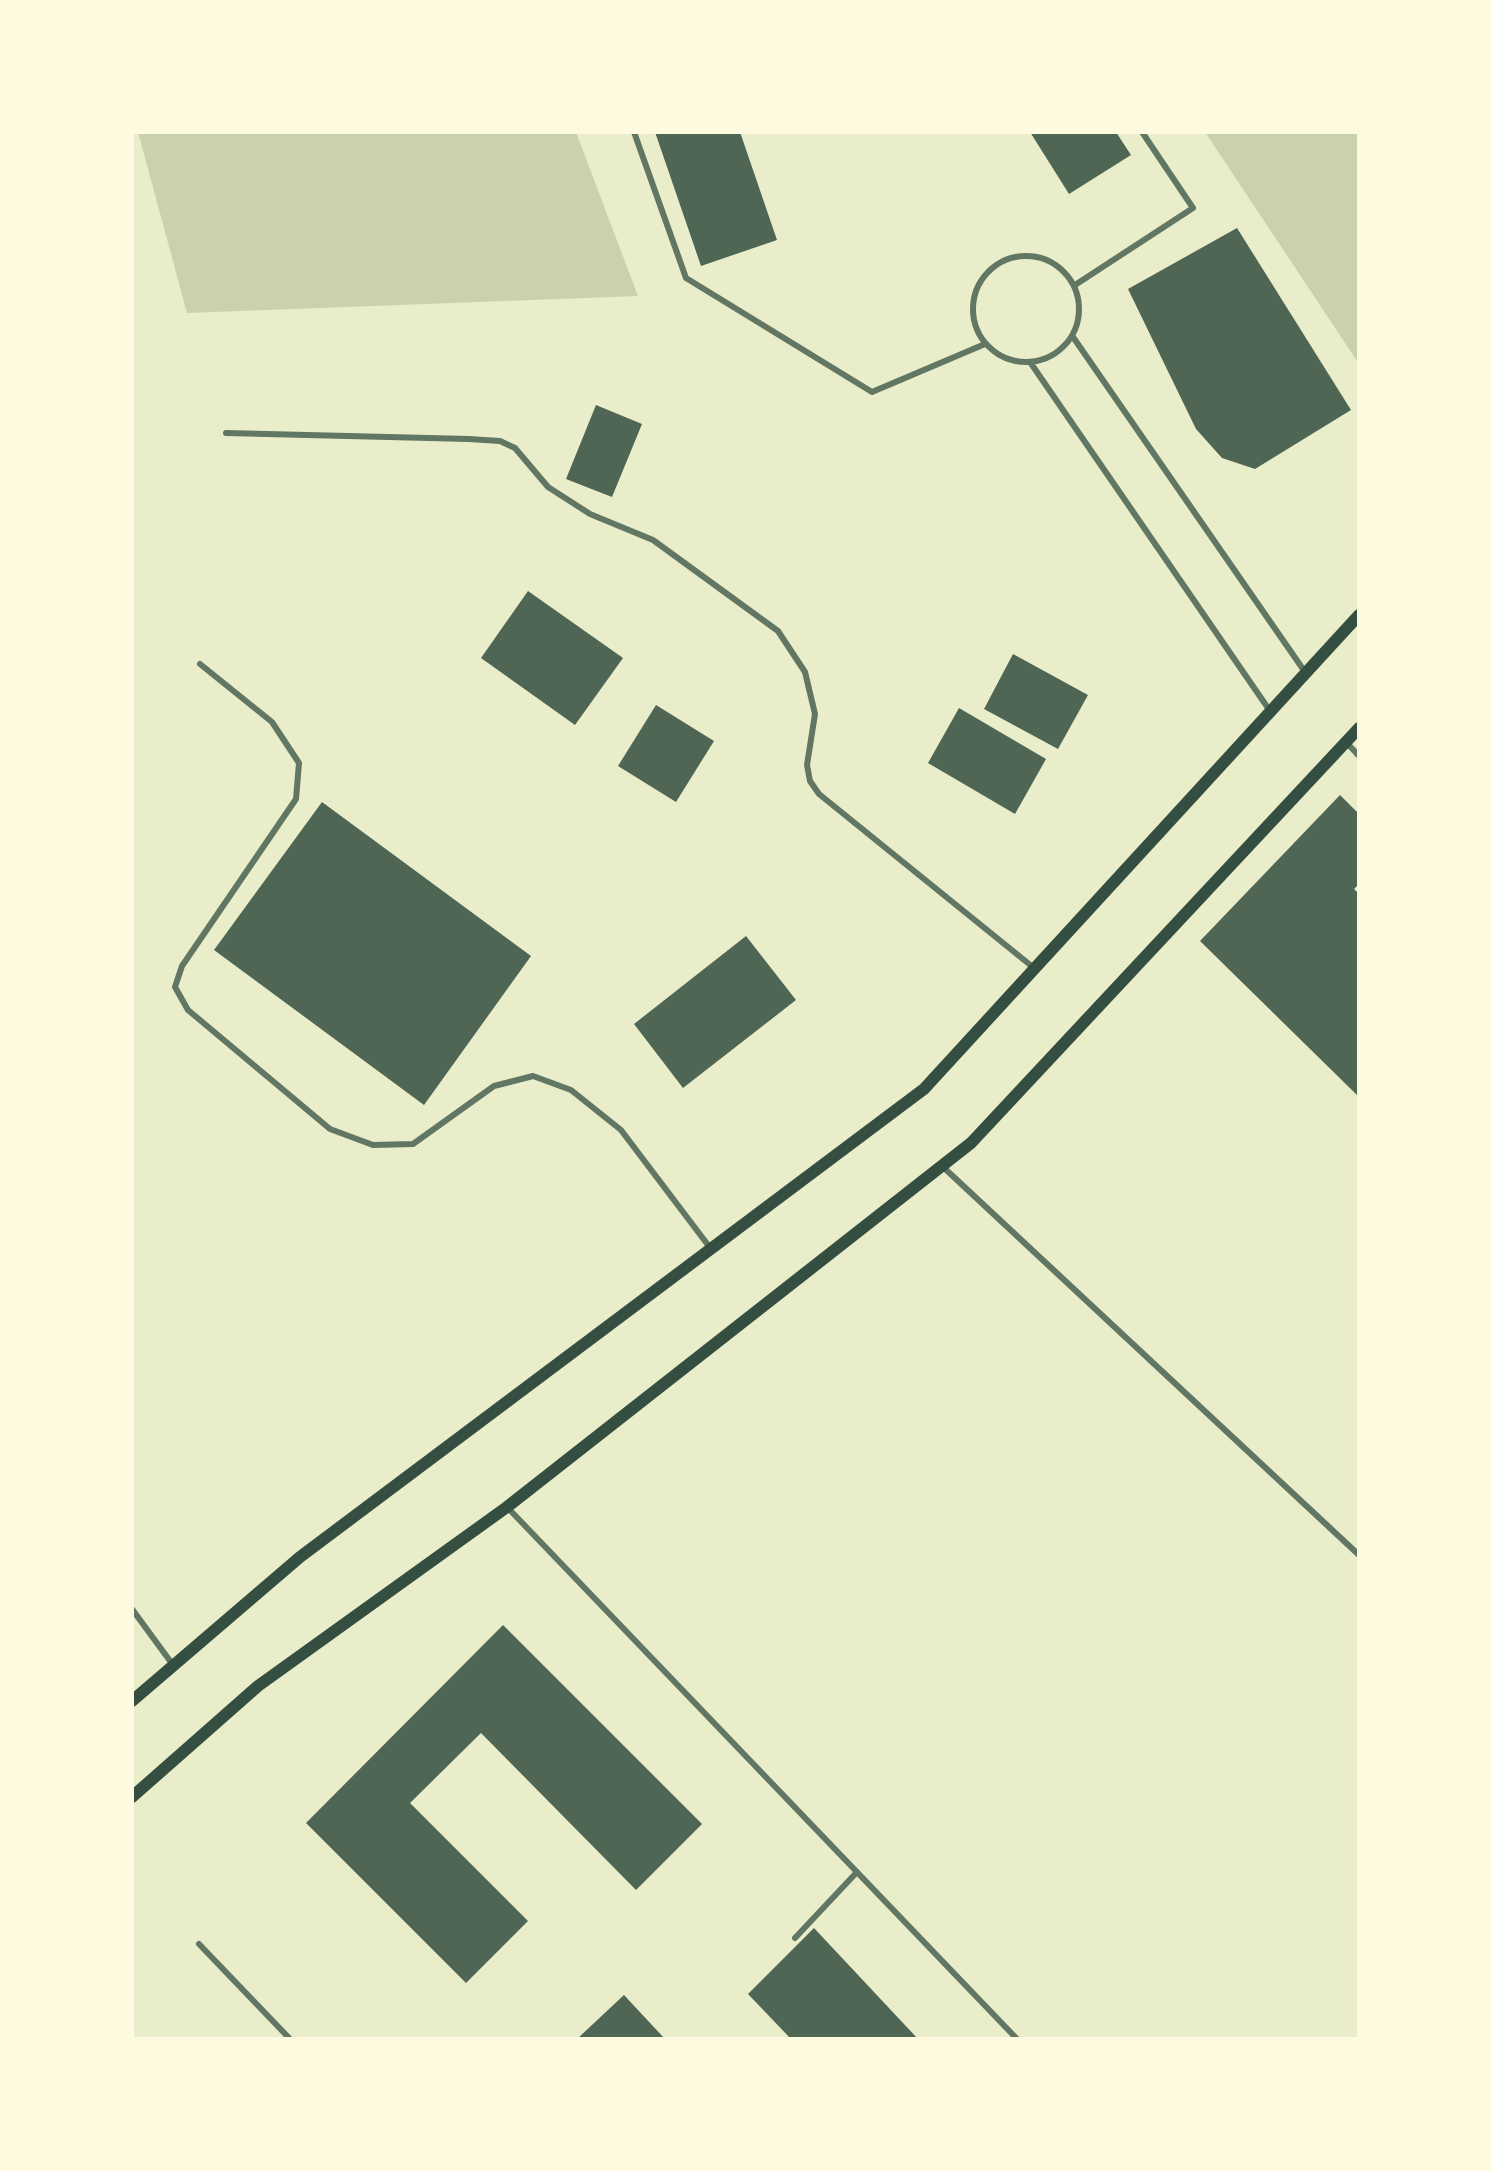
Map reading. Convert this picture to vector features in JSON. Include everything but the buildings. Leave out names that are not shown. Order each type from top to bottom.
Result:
[{"type":"main road","points":[[132,1701],[300,1557],[924,1089],[1359,615]]},
{"type":"main road","points":[[132,1797],[258,1686],[507,1507],[971,1143],[1359,728]]},
{"type":"street","points":[[634,132],[686,278],[872,392],[985,344]]},
{"type":"street","points":[[1075,285],[1193,208],[1142,132]]},
{"type":"street","points":[[1010,256],[1043,257],[1065,270],[1075,285],[1080,313],[1073,337],[1050,358],[1030,362],[1007,359],[985,344],[974,325],[973,294],[985,273],[1010,256]]},
{"type":"street","points":[[1073,337],[1305,672]]},
{"type":"street","points":[[1030,362],[1270,711]]},
{"type":"street","points":[[226,433],[469,439],[500,441],[516,448],[548,487],[590,514],[653,540],[778,631],[805,672],[815,714],[807,765],[810,781],[819,794],[1035,969]]},
{"type":"street","points":[[200,664],[272,722],[299,763],[296,799],[183,966],[175,987],[188,1010],[330,1129],[373,1145],[413,1144],[494,1086],[534,1076],[571,1090],[621,1130],[711,1249]]},
{"type":"street","points":[[1346,742],[1359,756]]},
{"type":"street","points":[[941,1165],[1359,1555]]},
{"type":"street","points":[[507,1507],[1017,2039]]},
{"type":"street","points":[[132,1609],[173,1666]]},
{"type":"street","points":[[795,1938],[856,1872]]},
{"type":"street","points":[[199,1944],[290,2039]]},
{"type":"green space","points":[[138,132],[576,132],[638,296],[187,313]]},
{"type":"green space","points":[[1205,132],[1359,132],[1359,364]]}]
